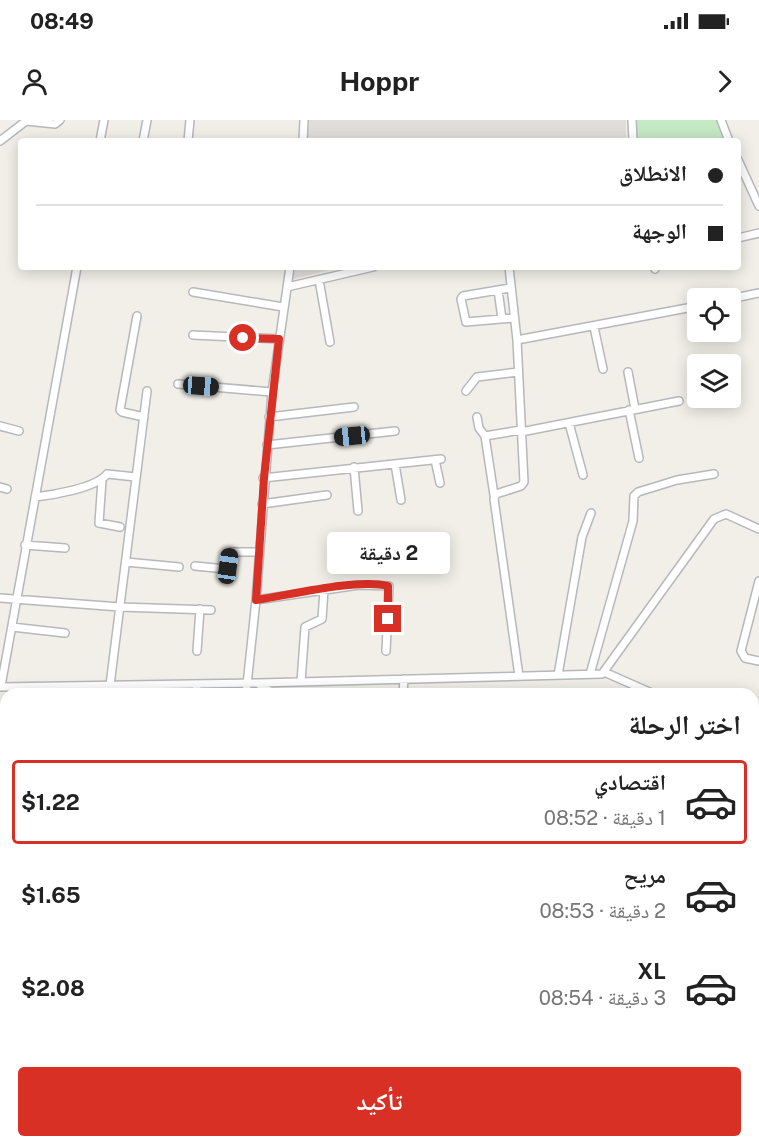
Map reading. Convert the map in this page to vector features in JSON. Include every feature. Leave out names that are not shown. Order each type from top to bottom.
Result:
[{"type":"street","points":[[0,141],[26,121],[55,124],[60,120]]},
{"type":"street","points":[[101,138],[104,120]]},
{"type":"street","points":[[144,138],[147,120]]},
{"type":"street","points":[[188,138],[190,120]]},
{"type":"street","points":[[303,138],[304,120]]},
{"type":"street","points":[[632,120],[633,138]]},
{"type":"street","points":[[721,120],[728,138]]},
{"type":"street","points":[[741,167],[758,197],[759,206]]},
{"type":"street","points":[[741,181],[747,180]]},
{"type":"street","points":[[741,237],[759,233]]},
{"type":"street","points":[[76,270],[0,686],[248,684],[604,672],[640,688]]},
{"type":"street","points":[[247,688],[269,417],[289,270]]},
{"type":"street","points":[[286,287],[360,270]]},
{"type":"street","points":[[494,495],[523,484],[517,340],[509,270]]},
{"type":"street","points":[[319,279],[330,342]]},
{"type":"street","points":[[510,288],[463,296],[461,299],[466,322],[514,318]]},
{"type":"street","points":[[498,290],[502,319]]},
{"type":"street","points":[[192,292],[284,307]]},
{"type":"street","points":[[741,297],[759,293]]},
{"type":"street","points":[[517,340],[687,308]]},
{"type":"street","points":[[137,316],[120,410],[144,417]]},
{"type":"street","points":[[594,327],[603,369]]},
{"type":"street","points":[[193,335],[279,339]]},
{"type":"street","points":[[466,391],[477,377],[518,372]]},
{"type":"street","points":[[628,372],[639,458]]},
{"type":"street","points":[[178,384],[272,392]]},
{"type":"street","points":[[110,685],[147,391]]},
{"type":"street","points":[[485,435],[569,423],[679,401]]},
{"type":"street","points":[[269,417],[354,407]]},
{"type":"street","points":[[477,417],[479,428],[485,435],[519,676]]},
{"type":"street","points":[[569,423],[583,475]]},
{"type":"street","points":[[0,426],[19,431]]},
{"type":"street","points":[[267,444],[395,431]]},
{"type":"street","points":[[264,478],[438,460],[440,483]]},
{"type":"street","points":[[394,464],[401,500]]},
{"type":"street","points":[[354,467],[358,511]]},
{"type":"street","points":[[35,497],[71,490],[102,480],[107,474],[136,477]]},
{"type":"street","points":[[590,674],[633,521],[634,496],[638,492],[677,480],[714,474]]},
{"type":"street","points":[[102,480],[99,523],[120,527]]},
{"type":"street","points":[[262,504],[327,495]]},
{"type":"street","points":[[558,675],[582,537],[591,513]]},
{"type":"street","points":[[604,672],[616,652],[714,519],[726,514],[758,526]]},
{"type":"street","points":[[25,545],[65,548]]},
{"type":"street","points":[[195,566],[226,569],[232,552],[259,552]]},
{"type":"street","points":[[126,562],[179,567]]},
{"type":"street","points":[[759,580],[741,651],[745,658],[759,661]]},
{"type":"street","points":[[256,600],[359,585],[388,586],[386,651]]},
{"type":"street","points":[[301,682],[306,627],[322,619],[324,590]]},
{"type":"street","points":[[0,597],[120,607],[211,610]]},
{"type":"street","points":[[197,651],[200,609]]},
{"type":"street","points":[[12,627],[65,633]]},
{"type":"street","points":[[0,638],[9,638]]},
{"type":"street","points":[[404,679],[404,688]]},
{"type":"street","points":[[259,683],[266,688]]},
{"type":"street","points":[[196,684],[197,688]]},
{"type":"shaded area","points":[[309,120],[626,120],[626,138],[307,138]]},
{"type":"shaded area","points":[[294,270],[329,270],[293,279]]},
{"type":"green space","points":[[636,120],[716,120],[724,138],[637,138]]},
{"type":"route","points":[[243,338],[279,339],[264,478],[256,600],[359,585],[381,584],[388,586],[388,619]]}]
